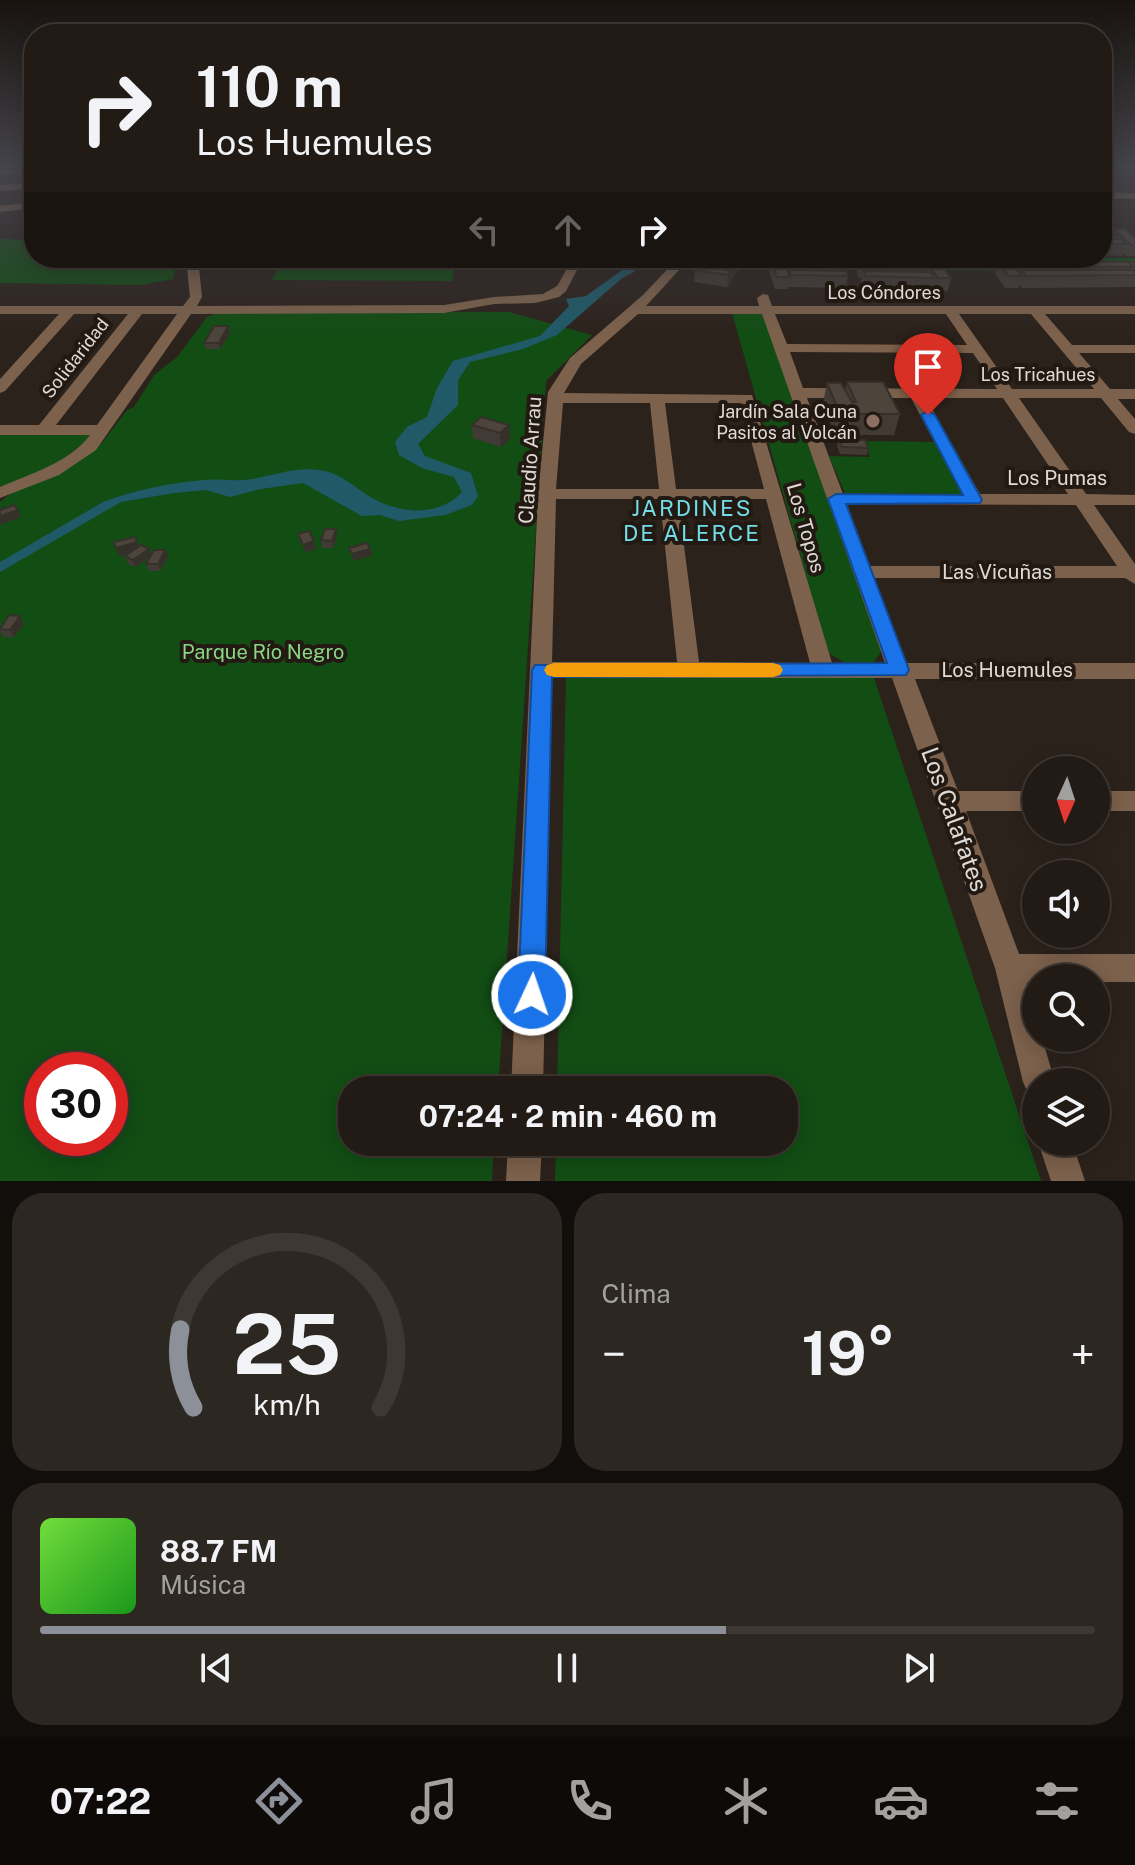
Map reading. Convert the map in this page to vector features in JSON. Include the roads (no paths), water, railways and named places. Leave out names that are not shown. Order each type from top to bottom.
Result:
[{"type":"street","points":[[0,493],[69,462],[90,446],[196,297],[193,268]]},
{"type":"street","points":[[1,311],[444,309],[501,300],[531,302],[551,297],[569,280],[572,268]]},
{"type":"street","name":"Claudio Arrau","points":[[528,1076],[547,494],[555,398],[558,385],[567,372],[676,268]]},
{"type":"street","name":"Los Cóndores","points":[[646,298],[723,308]]},
{"type":"street","name":"Los Cóndores","points":[[633,310],[766,304],[990,304],[1135,299]]},
{"type":"street","name":"Los Cóndores","points":[[766,304],[950,310],[990,304],[1035,310],[1135,310]]},
{"type":"street","name":"Los Calafates","points":[[766,304],[1010,968],[1035,1068]]},
{"type":"street","points":[[0,388],[70,310]]},
{"type":"street","name":"Solidaridad","points":[[44,430],[138,310]]},
{"type":"street","points":[[950,310],[1133,575]]},
{"type":"street","points":[[1035,310],[1135,429]]},
{"type":"street","points":[[782,348],[977,349]]},
{"type":"street","points":[[1067,349],[1135,349]]},
{"type":"street","name":"Los Tricahues","points":[[798,393],[1135,394]]},
{"type":"street","points":[[916,393],[974,500]]},
{"type":"street","points":[[555,398],[657,398],[689,670]]},
{"type":"street","name":"Los Topos","points":[[657,398],[747,398],[823,670]]},
{"type":"street","points":[[0,430],[103,430]]},
{"type":"street","points":[[547,494],[773,494]]},
{"type":"street","name":"Los Pumas","points":[[836,499],[1135,500]]},
{"type":"street","name":"Las Vicuñas","points":[[862,572],[1133,575]]},
{"type":"street","name":"Los Huemules","points":[[542,670],[1135,671]]},
{"type":"street","points":[[949,801],[1022,801]]},
{"type":"street","points":[[1110,801],[1135,801]]},
{"type":"street","points":[[1010,968],[1135,968]]},
{"type":"street","points":[[523,1181],[524,1156]]},
{"type":"street","points":[[1060,1156],[1068,1181]]},
{"type":"water","points":[[625,268],[637,268],[557,335],[523,349],[470,362],[458,380],[458,405],[418,444],[425,456],[471,473],[478,496],[472,505],[445,515],[399,521],[380,515],[362,516],[303,483],[230,497],[206,490],[174,493],[121,502],[0,572],[0,562],[103,502],[179,483],[247,480],[310,469],[341,477],[372,498],[395,507],[419,510],[442,506],[462,492],[454,477],[422,468],[399,455],[395,442],[407,427],[427,417],[437,388],[453,361],[540,336],[569,306],[566,299],[586,296]]},
{"type":"place","name":"Jardín Sala Cuna Pasitos al Volcán","points":[[873,421]]},
{"type":"district","name":"JARDINES DE ALERCE","points":[[692,520]]},
{"type":"park label","name":"Parque Río Negro","points":[[263,652]]}]
